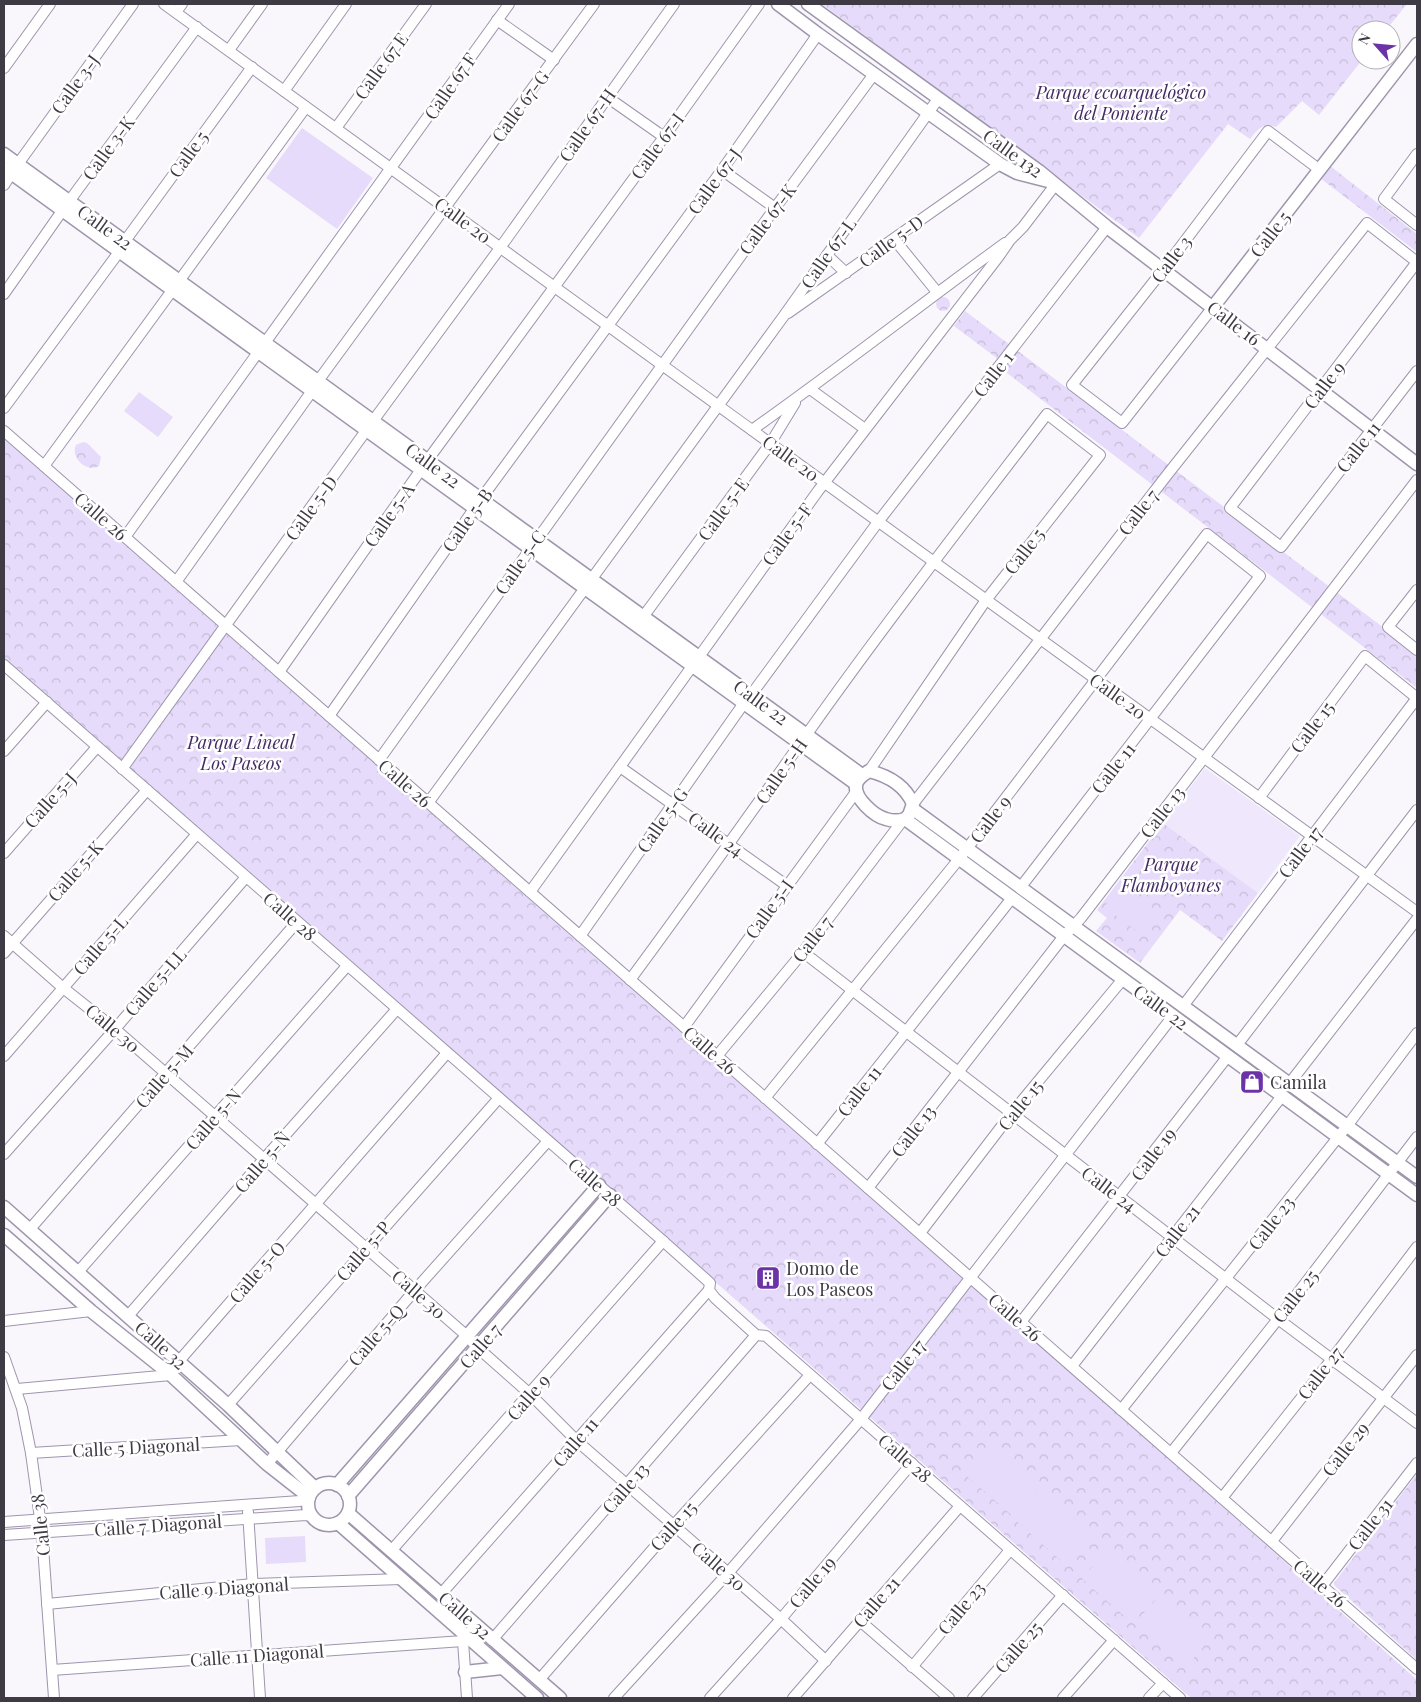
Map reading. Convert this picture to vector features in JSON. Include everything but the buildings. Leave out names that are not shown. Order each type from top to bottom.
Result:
[{"type":"street","points":[[4,68],[50,4]]},
{"type":"street","name":"Calle 3-J","points":[[9,173],[133,4]]},
{"type":"street","name":"Calle 20","points":[[164,4],[179,8],[197,27],[306,107],[1417,912]]},
{"type":"street","points":[[228,50],[262,4]]},
{"type":"street","points":[[284,90],[346,4]]},
{"type":"street","name":"Calle 67 E","points":[[336,128],[426,4]]},
{"type":"street","name":"Calle 67 F","points":[[391,168],[509,4]]},
{"type":"street","name":"Calle 67-G","points":[[446,208],[594,4]]},
{"type":"street","name":"Calle 67-H","points":[[500,248],[674,4]]},
{"type":"street","name":"Calle 67-I","points":[[554,287],[759,4]]},
{"type":"street","name":"Calle 132","points":[[778,4],[1000,164],[1016,173],[1053,183]]},
{"type":"street","name":"Calle 132","points":[[808,4],[1053,183]]},
{"type":"street","points":[[498,20],[554,60]]},
{"type":"street","name":"Calle 3-K","points":[[4,294],[197,27]]},
{"type":"street","name":"Calle 67-J","points":[[608,326],[818,34]]},
{"type":"street","name":"Calle 5","points":[[1122,422],[1417,44]]},
{"type":"street","name":"Calle 5","points":[[4,408],[252,67]]},
{"type":"street","name":"Calle 67-K","points":[[662,365],[774,208],[874,74]]},
{"type":"street","points":[[607,97],[664,137]]},
{"type":"street","name":"Calle 67-L","points":[[718,406],[938,99]]},
{"type":"street","points":[[44,466],[306,107]]},
{"type":"street","name":"Calle 3","points":[[1122,422],[1072,385],[1163,270],[1268,130],[1320,170]]},
{"type":"street","name":"Calle 22","points":[[4,154],[9,173],[66,206],[861,781]]},
{"type":"street","points":[[1417,154],[1384,199],[1417,225]]},
{"type":"street","name":"Calle 5-D","points":[[783,317],[1000,164]]},
{"type":"street","points":[[125,537],[391,168]]},
{"type":"street","points":[[722,170],[774,208]]},
{"type":"street","name":"Calle 16","points":[[1053,183],[1107,227],[1417,464]]},
{"type":"street","name":"Calle 5-F","points":[[530,892],[824,483],[1010,240],[1023,227],[1053,183]]},
{"type":"street","points":[[176,582],[315,386],[446,208]]},
{"type":"street","name":"Calle 7","points":[[717,1056],[803,952],[1040,640],[1266,348],[1367,223],[1417,262]]},
{"type":"street","name":"Calle 1","points":[[878,522],[1107,227]]},
{"type":"street","points":[[894,238],[937,292]]},
{"type":"street","name":"Calle 5-E","points":[[752,430],[798,398],[937,292],[1010,240]]},
{"type":"street","name":"Calle 5-D","points":[[122,769],[500,248]]},
{"type":"street","points":[[827,255],[846,273]]},
{"type":"street","name":"Calle 9","points":[[1281,547],[1230,508],[1417,262]]},
{"type":"street","name":"Calle 5-A","points":[[279,672],[424,465],[554,287]]},
{"type":"street","name":"Calle 5-B","points":[[329,716],[478,504],[608,326]]},
{"type":"street","name":"Calle 5-C","points":[[379,760],[662,365]]},
{"type":"street","name":"Calle 11","points":[[1281,547],[1417,371]]},
{"type":"street","points":[[810,389],[865,429]]},
{"type":"street","name":"Calle 5-E","points":[[643,617],[770,444],[798,398]]},
{"type":"street","points":[[428,803],[718,406]]},
{"type":"street","name":"Calle 5","points":[[933,562],[1047,414],[1100,455],[986,600]]},
{"type":"street","name":"Calle 26","points":[[4,431],[1417,1669]]},
{"type":"street","name":"Calle 13","points":[[868,1188],[1068,931],[1081,918],[1417,480]]},
{"type":"street","name":"Calle 5-G","points":[[580,936],[748,699],[878,522]]},
{"type":"street","name":"Calle 9","points":[[765,1098],[963,854],[1207,534],[1260,576]]},
{"type":"street","name":"Calle 5-H","points":[[630,980],[933,562]]},
{"type":"street","name":"Calle 11","points":[[817,1144],[1016,892],[1260,576]]},
{"type":"street","name":"Calle 22","points":[[587,583],[643,617],[696,662]]},
{"type":"street","points":[[1417,590],[1388,628],[1417,650]]},
{"type":"street","name":"Calle 5-I","points":[[684,1027],[861,781],[986,600]]},
{"type":"street","name":"Calle 15","points":[[1259,798],[1365,656],[1417,698]]},
{"type":"street","name":"Calle 28","points":[[4,665],[663,1241],[710,1283],[709,1290],[714,1298],[756,1335],[766,1336],[1180,1698]]},
{"type":"street","name":"Calle 17","points":[[1183,1006],[1417,698]]},
{"type":"street","points":[[4,751],[46,702]]},
{"type":"street","name":"Calle 5-J","points":[[4,853],[97,747]]},
{"type":"street","name":"Calle 24","points":[[620,767],[786,885]]},
{"type":"street","points":[[879,773],[899,784],[909,794],[908,813],[884,819],[874,814],[867,807],[861,781],[879,773]]},
{"type":"street","name":"Calle 5-K","points":[[4,952],[147,790]]},
{"type":"street","points":[[1236,1045],[1417,810]]},
{"type":"street","name":"Calle 22","points":[[908,813],[1068,931],[1183,1006],[1417,1178]]},
{"type":"street","name":"Calle 5-L","points":[[4,1056],[197,834]]},
{"type":"street","name":"Calle 5-LL","points":[[4,1154],[246,877]]},
{"type":"street","points":[[1289,1084],[1417,919]]},
{"type":"street","name":"Calle 5-M","points":[[30,1229],[167,1074],[297,922]]},
{"type":"street","name":"Calle 22","points":[[1068,931],[1123,979],[1417,1195]]},
{"type":"street","name":"Calle 30","points":[[4,936],[62,987],[115,1029],[467,1336],[530,1394],[577,1441],[628,1484],[672,1526],[781,1619],[826,1661]]},
{"type":"street","name":"Calle 24","points":[[803,952],[1065,1156],[1417,1423]]},
{"type":"street","name":"Calle 5-N","points":[[78,1272],[347,966]]},
{"type":"street","name":"Calle 15","points":[[920,1233],[1011,1114],[1123,979]]},
{"type":"street","name":"Calle 5-Ñ","points":[[128,1316],[397,1009]]},
{"type":"street","name":"Calle 17","points":[[614,1698],[728,1573],[861,1419],[1173,1016]]},
{"type":"street","name":"Calle 23","points":[[1122,1410],[1347,1126],[1417,1033]]},
{"type":"street","name":"Calle 5-O","points":[[170,1375],[179,1361],[447,1053]]},
{"type":"street","name":"Calle 19","points":[[1021,1322],[1228,1056]]},
{"type":"street","name":"Calle 21","points":[[1072,1366],[1282,1096]]},
{"type":"street","name":"Calle 5-P","points":[[228,1405],[499,1098]]},
{"type":"street","name":"Calle 25","points":[[1171,1453],[1278,1319],[1417,1136]]},
{"type":"street","name":"Calle 5-Q","points":[[267,1464],[414,1290],[548,1141]]},
{"type":"street","name":"Calle 7","points":[[337,1484],[598,1185]]},
{"type":"street","name":"Calle 7","points":[[348,1496],[610,1195]]},
{"type":"street","name":"Calle 32","points":[[4,1207],[228,1405],[277,1451],[311,1495]]},
{"type":"street","name":"Calle 32","points":[[4,1235],[170,1375],[267,1464],[311,1495]]},
{"type":"street","name":"Calle 9","points":[[391,1550],[663,1241]]},
{"type":"street","name":"Calle 27","points":[[1222,1498],[1332,1359],[1417,1247]]},
{"type":"street","name":"Calle 11","points":[[441,1594],[709,1290]]},
{"type":"street","points":[[4,1321],[92,1311]]},
{"type":"street","name":"Calle 13","points":[[492,1640],[756,1335]]},
{"type":"street","name":"Calle 29","points":[[1272,1541],[1417,1355]]},
{"type":"street","name":"Calle 38","points":[[4,1357],[22,1408],[31,1453],[42,1533],[54,1698]]},
{"type":"street","points":[[16,1389],[170,1375]]},
{"type":"street","name":"Calle 15","points":[[539,1680],[672,1526],[810,1375]]},
{"type":"street","name":"Calle 5 Diagonal","points":[[31,1453],[241,1440]]},
{"type":"street","name":"Calle 19","points":[[710,1698],[781,1619],[912,1463]]},
{"type":"street","name":"Calle 31","points":[[1322,1586],[1417,1463]]},
{"type":"street","points":[[326,1483],[337,1484],[346,1491],[348,1496],[350,1502],[348,1513],[338,1523],[324,1525],[312,1516],[308,1508],[311,1495],[326,1483]]},
{"type":"street","name":"Calle 7 Diagonal","points":[[4,1522],[300,1501],[311,1495]]},
{"type":"street","points":[[247,1505],[260,1698]]},
{"type":"street","name":"Calle 21","points":[[793,1698],[960,1506]]},
{"type":"street","name":"Calle 32","points":[[348,1513],[560,1698]]},
{"type":"street","name":"Calle 7 Diagonal","points":[[4,1535],[312,1516]]},
{"type":"street","name":"Calle 32","points":[[338,1523],[465,1639],[537,1698]]},
{"type":"street","name":"Calle 23","points":[[912,1667],[1010,1550]]},
{"type":"street","name":"Calle 9 Diagonal","points":[[47,1604],[252,1584],[401,1579]]},
{"type":"street","name":"Calle 25","points":[[973,1698],[1063,1596]]},
{"type":"street","points":[[859,1620],[949,1698]]},
{"type":"street","points":[[466,1698],[465,1639],[476,1625]]},
{"type":"street","name":"Calle 11 Diagonal","points":[[52,1670],[465,1639]]},
{"type":"street","points":[[1063,1698],[1114,1640]]},
{"type":"street","points":[[465,1672],[502,1668]]},
{"type":"street","points":[[1149,1698],[1163,1683]]},
{"type":"shaded area","points":[[1205,768],[1300,836],[1258,893],[1163,823]]},
{"type":"green space","name":"Parque ecoarquelógico del Poniente","points":[[822,4],[1407,4],[1394,20],[1351,20],[1351,70],[1354,70],[1319,115],[1302,101],[1276,127],[1264,126],[1250,139],[1228,124],[1139,238]]},
{"type":"green space","points":[[302,128],[373,178],[337,229],[266,178]]},
{"type":"green space","points":[[1329,165],[1417,234],[1417,252],[1320,178]]},
{"type":"green space","points":[[943,297],[948,299],[950,304],[948,309],[943,311],[938,309],[936,304],[938,299]]},
{"type":"green space","points":[[965,311],[1417,653],[1417,688],[1003,370],[998,359],[954,326]]},
{"type":"green space","points":[[139,392],[173,417],[158,437],[124,411]]},
{"type":"green space","name":"Parque Lineal Los Paseos","points":[[4,437],[971,1282],[1417,1680],[1417,1698],[1191,1698],[4,660]]},
{"type":"green space","points":[[83,442],[87,443],[101,457],[99,466],[90,468],[77,459],[75,455],[76,445]]},
{"type":"green space","points":[[1228,515],[1256,537],[1245,551],[1217,529]]},
{"type":"green space","name":"Parque Flamboyanes","points":[[1163,823],[1258,893],[1222,941],[1180,910],[1140,963],[1096,931],[1107,918],[1097,910]]},
{"type":"green space","points":[[1118,888],[1152,914],[1138,932],[1104,907]]},
{"type":"green space","points":[[990,1443],[1040,1487],[1014,1517],[963,1473]]},
{"type":"green space","points":[[1417,1474],[1417,1660],[1334,1583]]},
{"type":"green space","points":[[1041,1490],[1092,1534],[1065,1564],[1015,1520]]},
{"type":"green space","points":[[1417,1520],[1417,1541],[1407,1534]]},
{"type":"green space","points":[[305,1536],[306,1562],[266,1564],[265,1538]]},
{"type":"green space","points":[[1108,1548],[1159,1592],[1132,1623],[1082,1579]]},
{"type":"green space","points":[[1161,1594],[1211,1638],[1185,1668],[1134,1624]]},
{"type":"place","name":"Camila","points":[[1252,1082]]},
{"type":"place","name":"Domo de Los Paseos","points":[[768,1278]]}]
